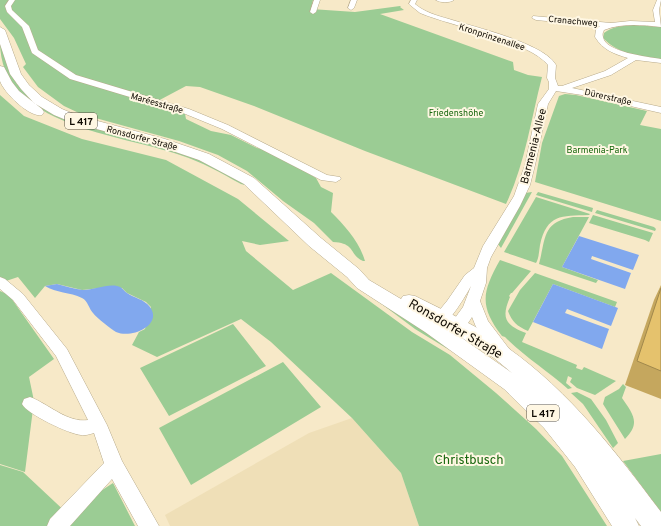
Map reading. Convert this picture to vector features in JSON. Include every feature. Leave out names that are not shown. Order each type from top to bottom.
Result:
[{"type":"main road","name":"Ronsdorfer Straße","points":[[0,30],[19,80],[32,95],[45,104],[75,119],[160,142],[204,157],[249,181],[315,242],[353,273],[362,284],[510,360],[540,386],[580,427],[656,526]]},
{"type":"main road","name":"Ronsdorfer Straße","points":[[0,69],[6,82],[19,98],[45,116],[76,129],[180,158],[269,200]]},
{"type":"main road","name":"Ronsdorfer Straße","points":[[444,327],[511,383],[552,421],[583,460],[626,526]]},
{"type":"street","name":"Maréesstraße","points":[[12,0],[8,6],[9,11],[25,26],[35,51],[73,77],[186,111],[225,127],[325,178],[336,178]]},
{"type":"street","points":[[313,12],[317,0]]},
{"type":"street","points":[[352,8],[354,0]]},
{"type":"street","name":"Kronprinzenallee","points":[[414,0],[412,4],[417,10],[440,20],[498,37],[539,53],[552,63],[551,78],[558,88]]},
{"type":"street","points":[[439,0],[451,0]]},
{"type":"street","points":[[660,0],[656,10],[660,25]]},
{"type":"street","name":"Cranachweg","points":[[536,18],[610,25],[630,23],[660,25]]},
{"type":"street","points":[[610,25],[600,29],[598,36],[600,41],[614,50],[635,57],[661,61]]},
{"type":"street","points":[[558,88],[601,76],[624,65],[635,57]]},
{"type":"street","name":"Dürerstraße","points":[[558,88],[661,110]]},
{"type":"street","name":"Barmenia-Allee","points":[[444,327],[452,305],[470,278],[479,270],[488,250],[516,202],[524,184],[543,103],[558,88]]},
{"type":"street","name":"Barmenia-Allee","points":[[444,327],[474,302],[480,282],[479,270]]},
{"type":"street","points":[[0,282],[18,296],[62,353],[99,425],[114,464],[149,526]]},
{"type":"street","points":[[474,302],[481,323],[510,360]]},
{"type":"street","points":[[30,404],[54,418],[81,428],[99,425]]},
{"type":"street","points":[[57,526],[114,464]]},
{"type":"shaded area","points":[[352,418],[401,473],[419,526],[170,526],[165,515],[309,433]]},
{"type":"green space","name":"Friedenshöhe","points":[[0,0],[313,0],[311,9],[355,12],[400,6],[404,10],[380,14],[513,62],[514,70],[528,75],[542,77],[523,157],[513,189],[506,204],[365,151],[254,106],[200,87],[186,86],[154,103],[185,114],[186,119],[211,131],[231,135],[257,148],[271,151],[316,178],[321,187],[333,193],[331,212],[355,240],[365,261],[363,261],[356,256],[349,247],[333,242],[314,223],[283,201],[247,171],[218,155],[179,141],[81,114],[64,106],[38,87],[23,67],[26,64],[14,38],[0,19]]},
{"type":"green space","points":[[633,25],[661,27],[661,60],[637,56],[622,51],[615,48],[603,38],[604,33],[611,29]]},
{"type":"green space","points":[[0,42],[11,74],[17,84],[33,102],[78,124],[164,147],[193,157],[241,180],[245,185],[188,158],[97,132],[68,122],[41,110],[20,93],[5,70]]},
{"type":"green space","name":"Barmenia-Park","points":[[565,94],[576,95],[647,111],[640,125],[661,129],[661,221],[535,182],[542,143],[559,96]]},
{"type":"green space","name":"Christbusch","points":[[0,95],[24,116],[82,139],[166,160],[238,199],[289,241],[260,245],[242,241],[246,251],[293,290],[331,273],[412,332],[450,355],[536,429],[562,456],[607,526],[419,526],[401,473],[352,418],[271,342],[241,319],[157,357],[132,345],[139,332],[145,329],[151,307],[146,302],[127,293],[122,288],[110,287],[82,290],[57,284],[45,286],[35,298],[18,277],[3,282],[0,280]]},
{"type":"green space","points":[[532,192],[501,248],[497,243],[525,193]]},
{"type":"green space","points":[[538,192],[593,208],[592,212],[536,195]]},
{"type":"green space","points":[[536,197],[590,214],[563,217],[551,222],[543,235],[536,263],[504,252]]},
{"type":"green space","points":[[597,210],[654,227],[656,229],[655,231],[595,213]]},
{"type":"green space","points":[[593,215],[653,233],[649,242],[589,223]]},
{"type":"green space","points":[[573,217],[589,217],[562,267],[598,280],[596,283],[539,264],[545,239],[550,227],[563,219]]},
{"type":"green space","points":[[500,260],[531,271],[509,296],[506,310],[506,316],[509,324],[526,333],[522,342],[577,365],[576,368],[582,370],[584,367],[616,381],[595,395],[577,388],[570,382],[572,378],[568,376],[566,383],[572,388],[568,389],[502,336],[489,316],[486,299],[489,281]]},
{"type":"green space","points":[[535,273],[617,302],[615,307],[553,284],[528,331],[515,323],[508,311],[520,290]]},
{"type":"green space","points":[[0,291],[9,295],[54,359],[29,377],[34,401],[25,472],[0,464]]},
{"type":"green space","points":[[367,293],[401,313],[451,351],[415,329]]},
{"type":"green space","points":[[233,324],[266,366],[169,416],[140,368]]},
{"type":"green space","points":[[283,362],[321,407],[191,485],[159,428]]},
{"type":"green space","points":[[623,384],[626,387],[622,398],[634,418],[633,428],[625,439],[603,404],[605,397],[619,389]]},
{"type":"green space","points":[[577,392],[591,399],[606,420],[618,443],[613,448],[583,404],[571,393]]},
{"type":"green space","points":[[661,454],[661,512],[623,461]]},
{"type":"green space","points":[[0,465],[23,472],[71,517],[87,500],[113,483],[135,526],[0,526]]},
{"type":"water","points":[[579,236],[639,255],[633,270],[592,256],[591,259],[631,273],[625,289],[562,267]]},
{"type":"water","points":[[57,284],[83,290],[119,286],[130,295],[148,304],[153,314],[152,319],[149,325],[137,332],[123,334],[116,332],[95,315],[86,301],[82,298],[45,286]]},
{"type":"water","points":[[553,284],[618,308],[611,326],[567,309],[565,313],[609,329],[602,349],[533,322]]},
{"type":"building","points":[[661,288],[661,371],[637,361]]}]
